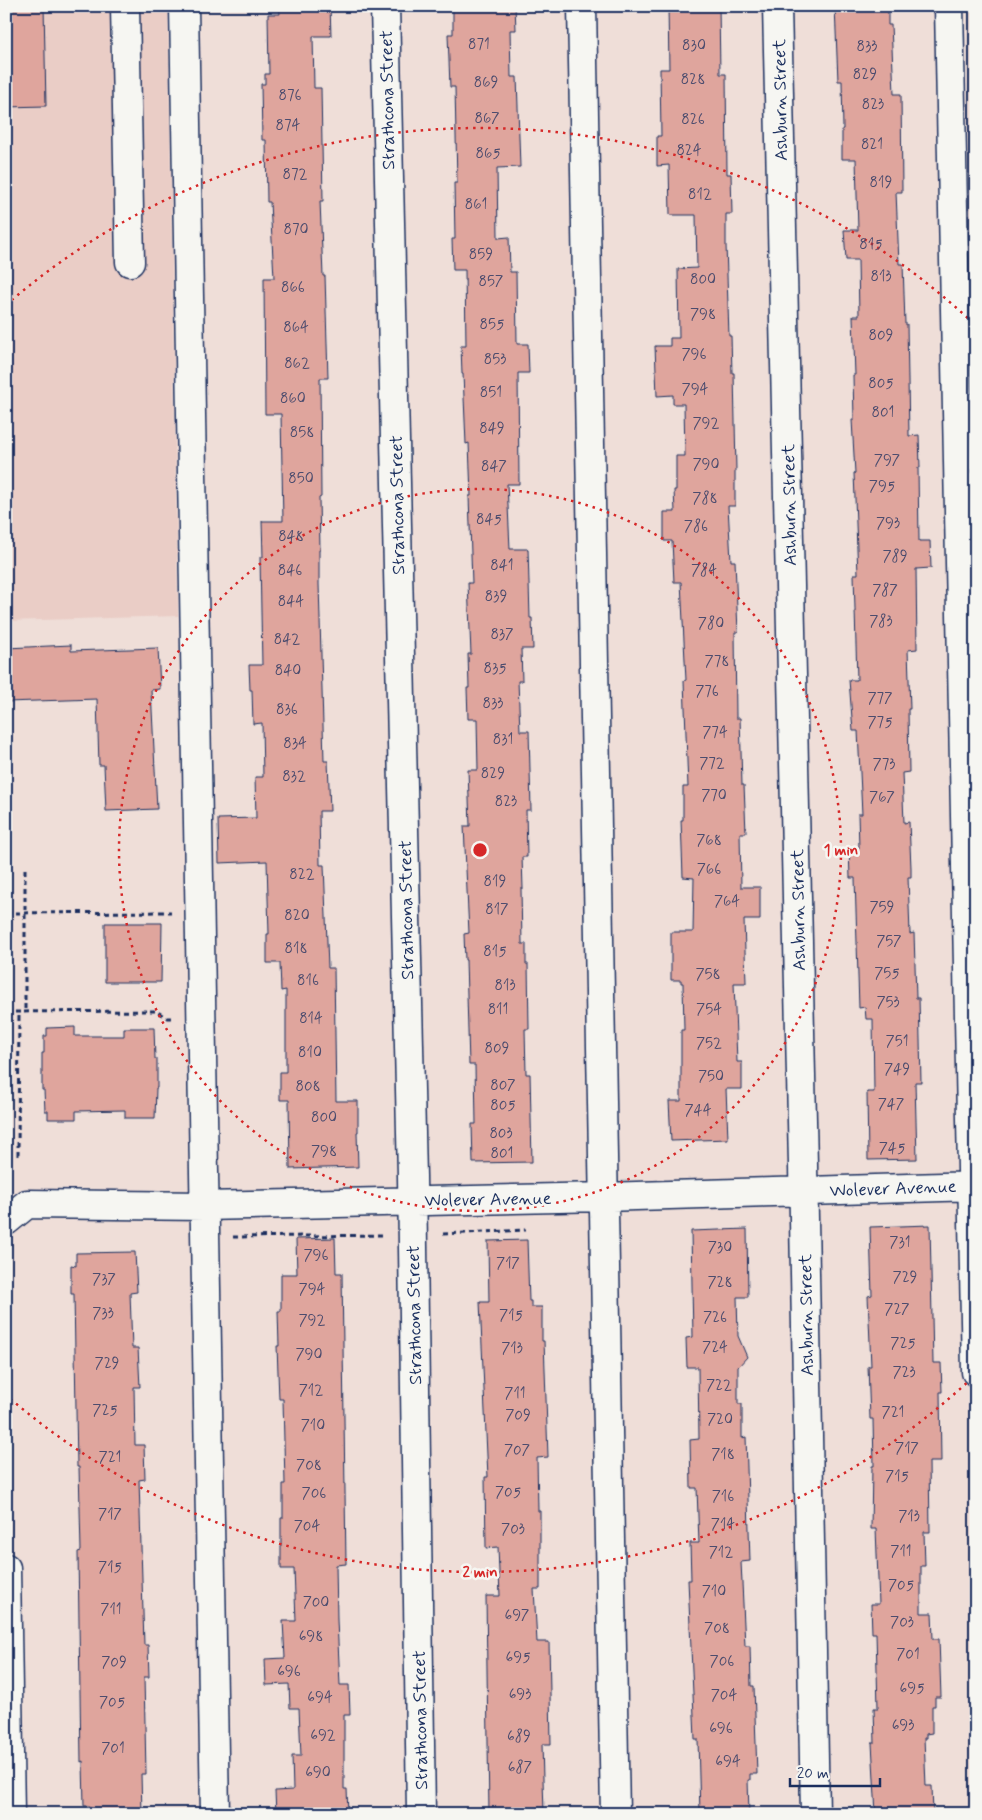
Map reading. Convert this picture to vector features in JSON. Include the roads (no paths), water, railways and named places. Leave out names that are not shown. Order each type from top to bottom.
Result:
[{"type":"street","points":[[125,6],[130,262]]},
{"type":"street","points":[[184,6],[215,1814]]},
{"type":"street","name":"Strathcona Street","points":[[385,6],[412,1200],[421,1814]]},
{"type":"street","points":[[582,6],[615,1814]]},
{"type":"street","name":"Ashburn Street","points":[[778,6],[804,1190],[815,1814]]},
{"type":"street","points":[[949,6],[974,1186],[976,1372]]},
{"type":"street","name":"Wolever Avenue","points":[[6,1220],[27,1204],[204,1206],[974,1186]]},
{"type":"street","points":[[6,1568],[10,1814]]}]
